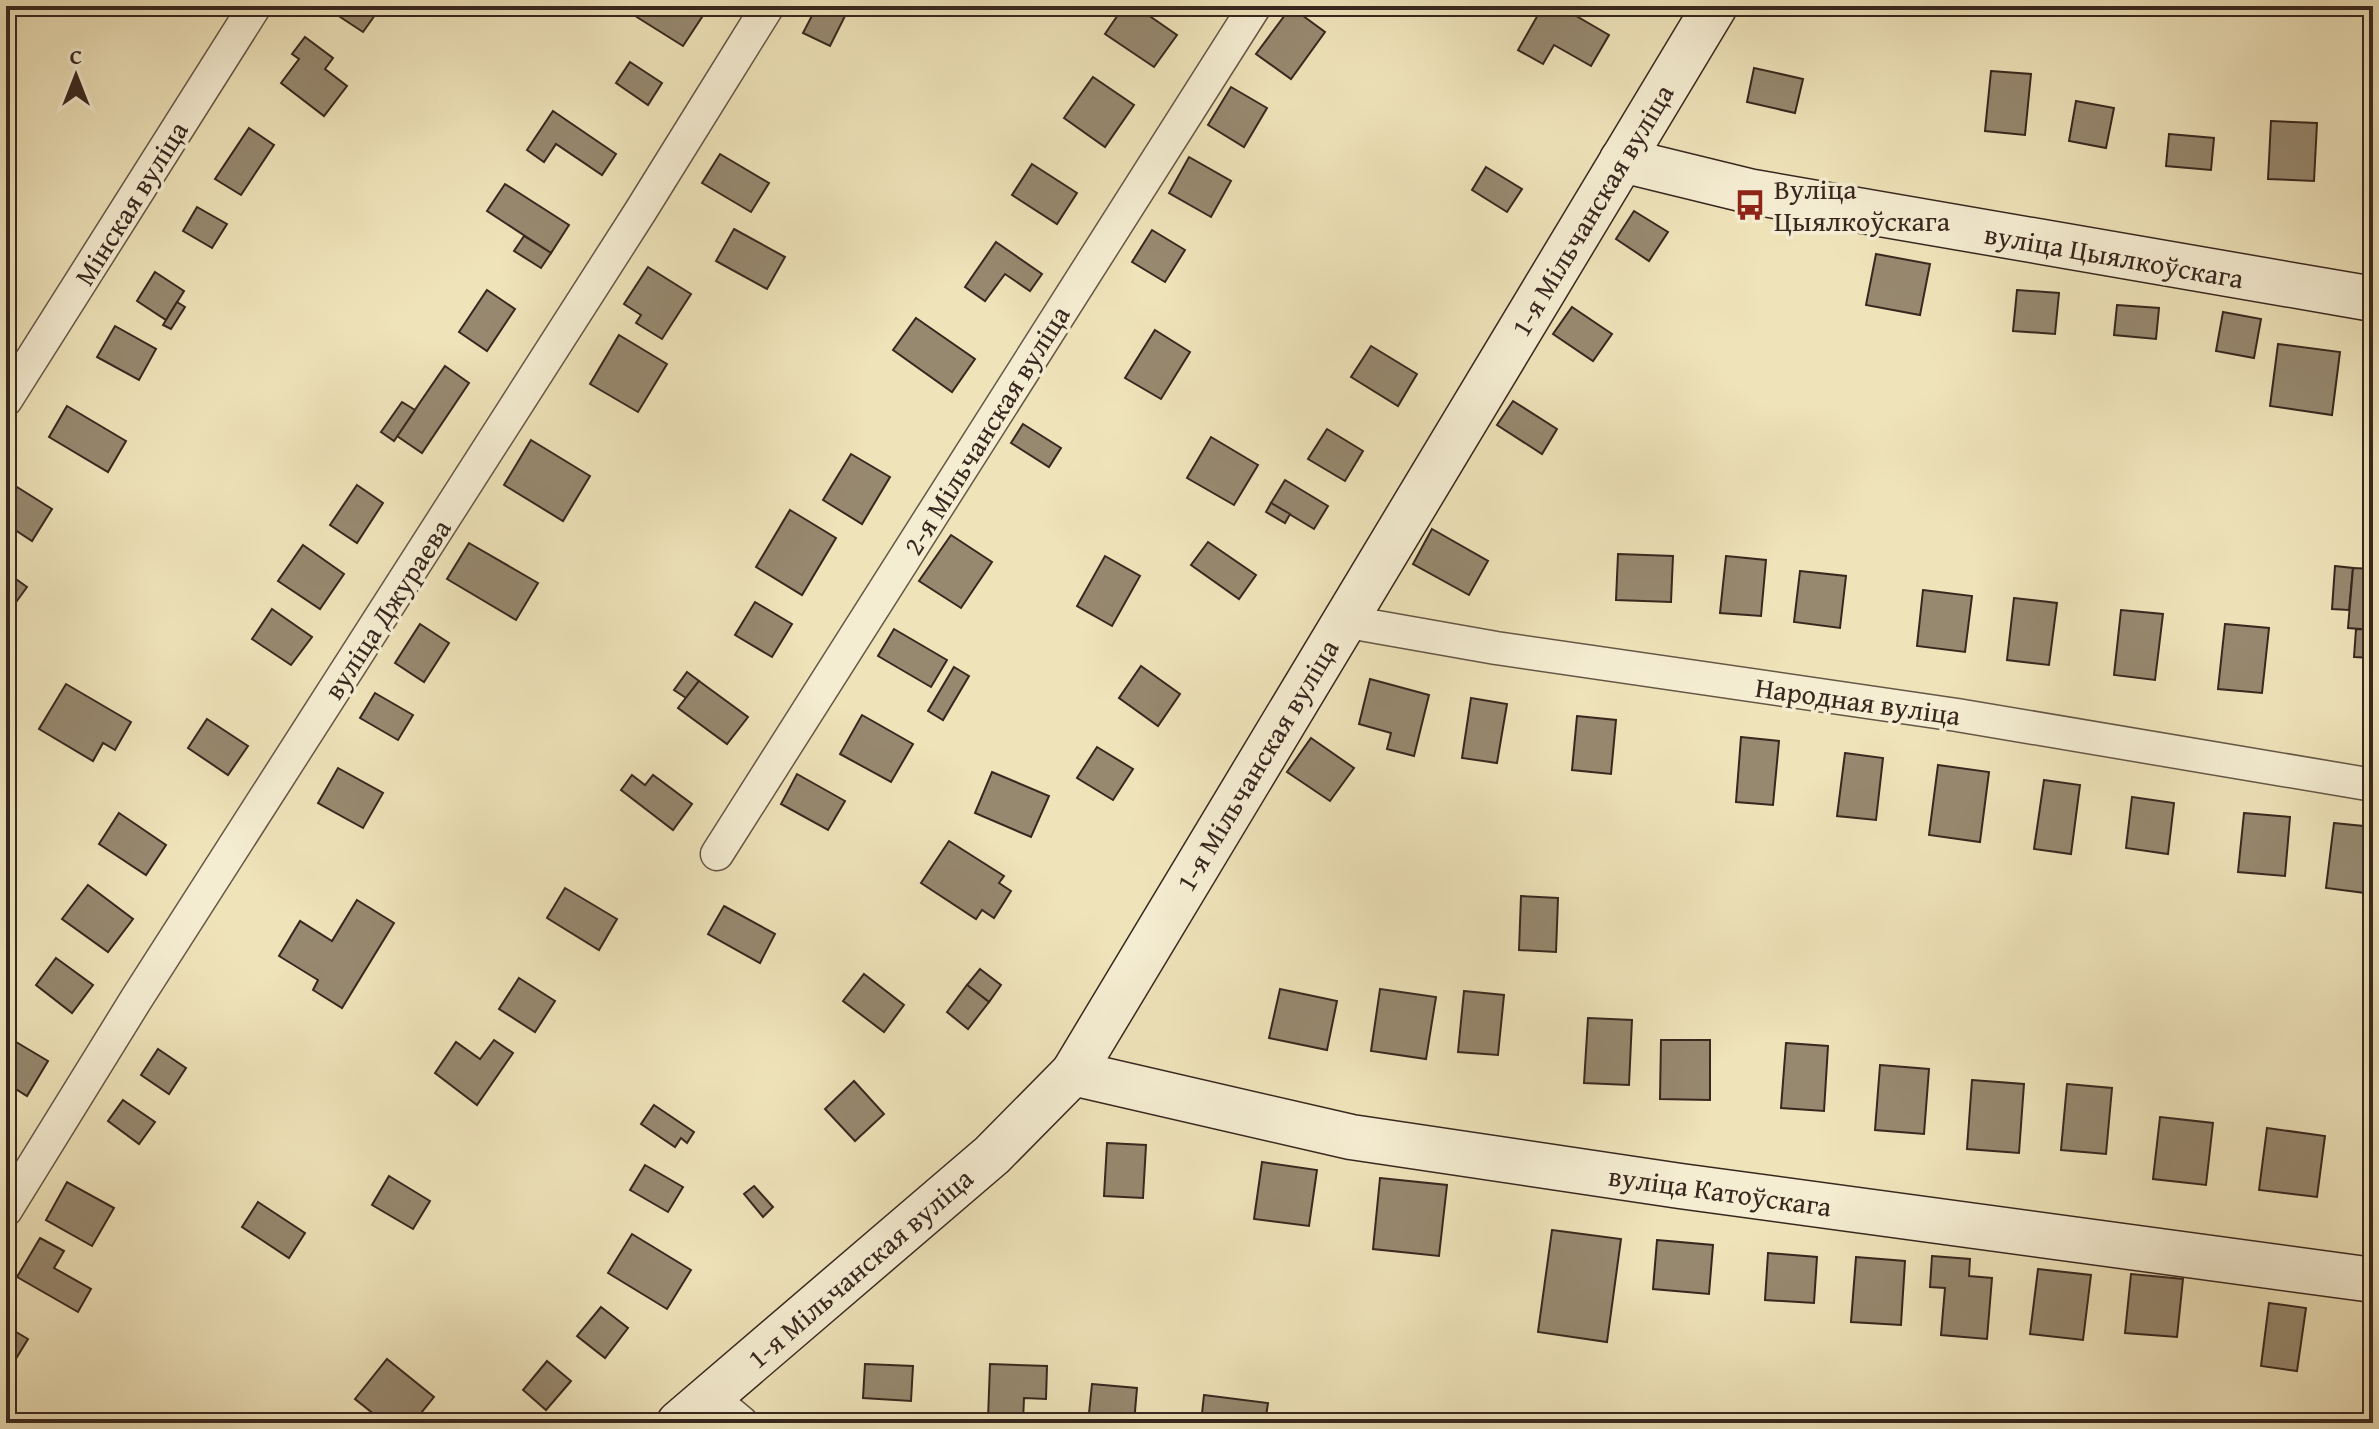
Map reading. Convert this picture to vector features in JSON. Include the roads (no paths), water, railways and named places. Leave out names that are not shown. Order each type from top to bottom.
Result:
[{"type":"street","name":"Мінская вуліца","points":[[6,400],[255,6]]},
{"type":"street","name":"вуліца Джураева","points":[[6,1210],[137,998],[640,212],[768,6]]},
{"type":"street","name":"2-я Мільчанская вуліца","points":[[717,854],[1255,6]]},
{"type":"street","name":"1-я Мільчанская вуліца","points":[[711,1414],[992,1155],[1073,1073],[1715,6]]},
{"type":"street","name":"вуліца Цыялкоўскага","points":[[1622,160],[1769,195],[2373,299]]},
{"type":"street","name":"Народная вуліца","points":[[1343,621],[1496,648],[1957,715],[2373,785]]},
{"type":"street","name":"вуліца Катоўскага","points":[[1073,1073],[1351,1137],[1680,1186],[2373,1280]]},
{"type":"place","name":"Вуліца Цыялкоўскага","points":[[1750,205]]}]
